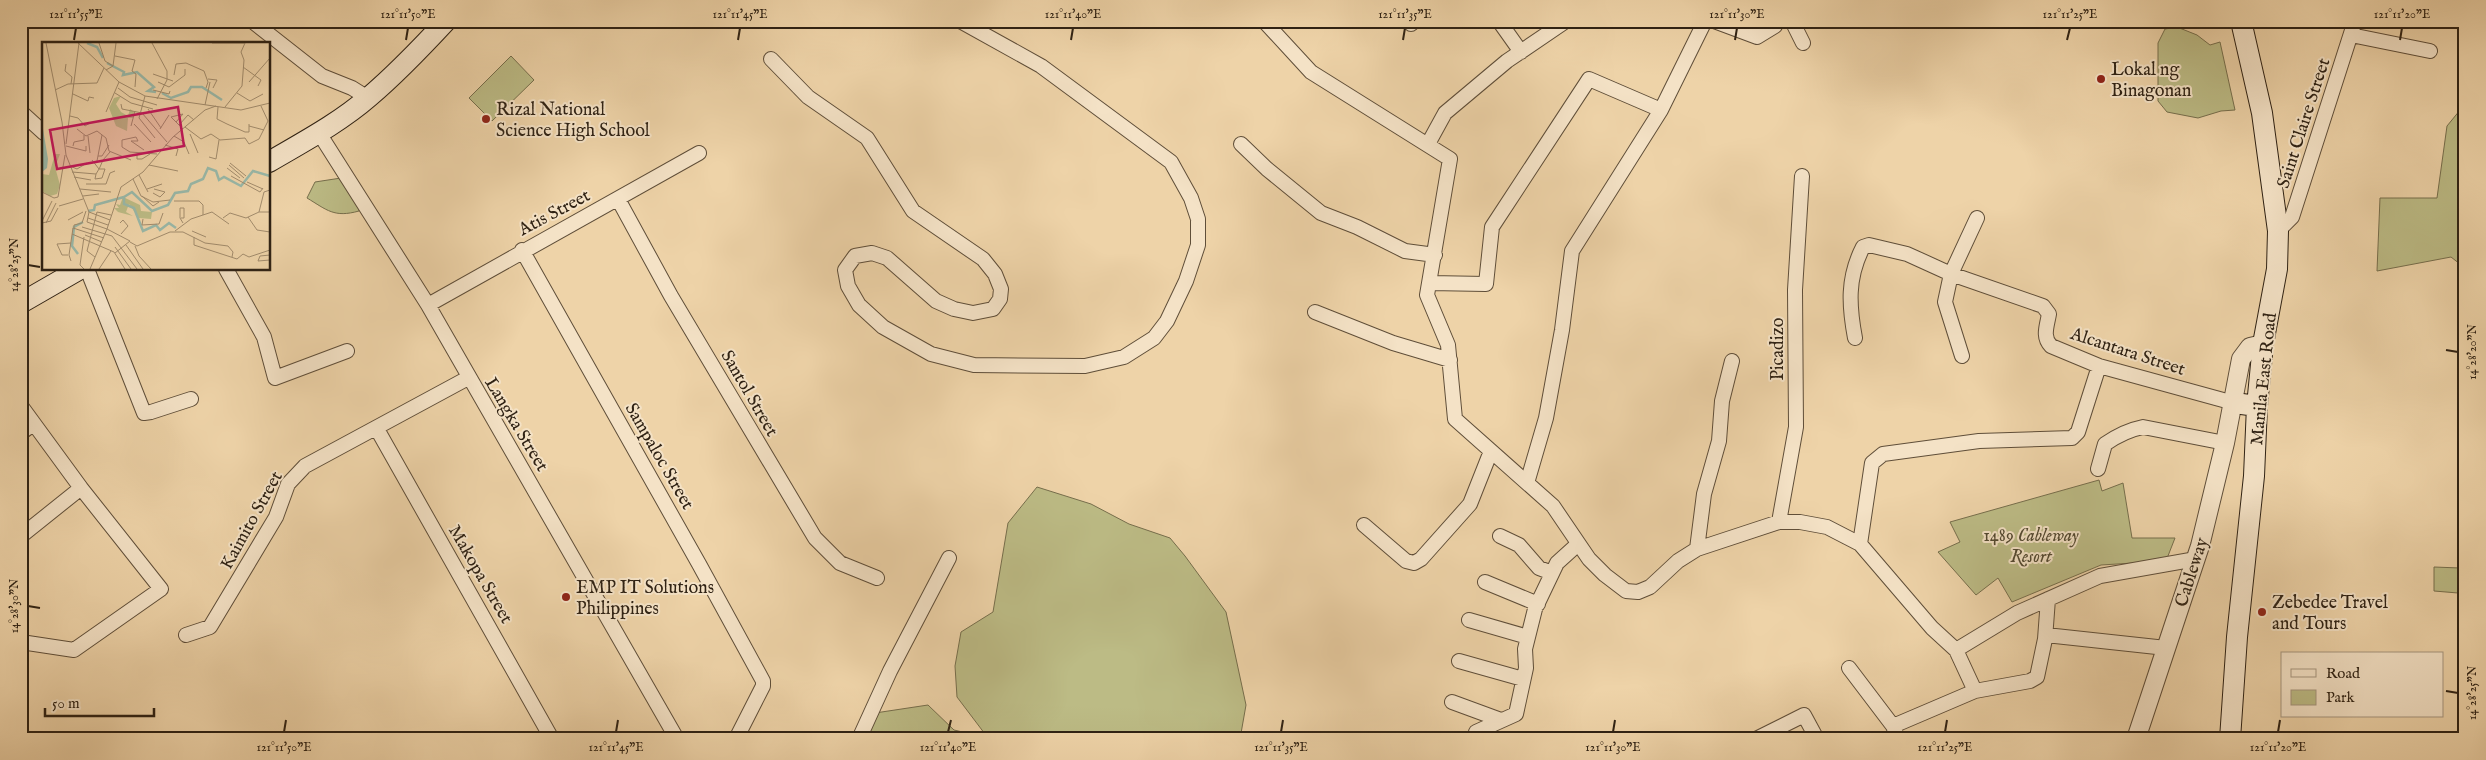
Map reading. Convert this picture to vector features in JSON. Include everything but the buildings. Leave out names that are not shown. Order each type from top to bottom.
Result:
[{"type":"main road","points":[[270,161],[319,132],[368,98],[446,21]]},
{"type":"main road","name":"Manila East Road","points":[[2230,739],[2237,637],[2254,476],[2257,406],[2263,344],[2277,269],[2278,231],[2262,114],[2241,21]]},
{"type":"main road","points":[[21,303],[78,270]]},
{"type":"main road","points":[[2234,403],[2257,406]]},
{"type":"street","points":[[252,21],[322,76],[352,88],[368,98]]},
{"type":"street","points":[[771,59],[808,98],[867,138],[913,211],[984,259],[995,274],[1001,289],[1000,298],[993,308],[973,313],[954,309],[936,301],[887,258],[872,253],[855,256],[845,270],[848,286],[858,305],[883,327],[931,354],[974,365],[1085,366],[1124,357],[1154,338],[1166,321],[1186,281],[1198,245],[1198,219],[1191,198],[1171,162],[1041,66],[960,21]]},
{"type":"street","points":[[1264,21],[1311,72],[1450,158],[1428,294],[1448,345],[1455,419],[1553,506],[1578,544],[1604,575],[1626,591],[1638,592],[1650,587],[1678,561],[1697,549],[1779,522],[1800,522],[1827,527],[1860,544],[1932,628],[1956,650],[1975,691]]},
{"type":"street","points":[[1499,21],[1521,52]]},
{"type":"street","points":[[1428,144],[1445,113],[1521,52],[1566,21]]},
{"type":"street","points":[[1528,483],[1546,418],[1562,330],[1572,251],[1661,110],[1705,21]]},
{"type":"street","points":[[1714,21],[1757,37],[1774,26],[1777,21]]},
{"type":"street","points":[[1792,21],[1803,43]]},
{"type":"street","points":[[2353,28],[2430,51]]},
{"type":"street","name":"Saint Claire Street","points":[[2278,231],[2292,217],[2353,28]]},
{"type":"street","points":[[1430,284],[1486,284],[1492,227],[1589,80],[1661,110]]},
{"type":"street","points":[[21,112],[42,131]]},
{"type":"street","name":"Langka Street","points":[[319,132],[428,305],[468,378],[587,579],[677,739]]},
{"type":"street","points":[[1241,144],[1274,176],[1321,213],[1357,227],[1405,251],[1435,255]]},
{"type":"street","name":"Atis Street","points":[[428,305],[522,250],[699,153]]},
{"type":"street","name":"Picadizo","points":[[1779,522],[1796,427],[1796,290],[1802,176]]},
{"type":"street","name":"Santol Street","points":[[618,199],[681,313],[815,538],[840,564],[877,578]]},
{"type":"street","points":[[1962,356],[1945,302],[1951,274],[1977,218]]},
{"type":"street","name":"Alcantara Street","points":[[1855,338],[1849,308],[1850,291],[1863,247],[1869,245],[1907,254],[1951,274],[2042,306],[2049,314],[2045,335],[2046,341],[2051,346],[2099,366],[2234,403]]},
{"type":"street","name":"Sampaloc Street","points":[[522,250],[763,681],[736,739]]},
{"type":"street","points":[[87,270],[144,413],[191,399]]},
{"type":"street","points":[[227,270],[264,337],[275,378],[347,352]]},
{"type":"street","points":[[1315,312],[1393,343],[1450,360]]},
{"type":"street","name":"Cableway","points":[[2136,739],[2196,559],[2234,403],[2241,359],[2250,348],[2263,344]]},
{"type":"street","points":[[1697,549],[1704,494],[1719,441],[1722,401],[1732,361]]},
{"type":"street","points":[[1860,544],[1872,463],[1876,458],[1883,454],[1979,441],[2072,438],[2078,432],[2099,366]]},
{"type":"street","name":"Kaimito Street","points":[[186,635],[210,627],[276,517],[288,484],[297,473],[305,466],[377,429],[468,378]]},
{"type":"street","points":[[21,406],[81,488],[161,588],[74,650],[21,642]]},
{"type":"street","points":[[21,433],[33,424]]},
{"type":"street","points":[[2098,469],[2105,444],[2126,431],[2143,427],[2225,443]]},
{"type":"street","name":"Makopa Street","points":[[377,429],[552,739]]},
{"type":"street","points":[[1364,525],[1406,561],[1414,563],[1421,559],[1470,504],[1492,451]]},
{"type":"street","points":[[21,536],[81,488]]},
{"type":"street","points":[[1500,536],[1519,545],[1539,568],[1552,573]]},
{"type":"street","points":[[1476,732],[1516,714],[1526,668],[1525,648],[1538,604],[1557,563],[1578,544]]},
{"type":"street","points":[[859,739],[890,670],[949,558]]},
{"type":"street","points":[[1956,650],[2018,613],[2100,576],[2196,559]]},
{"type":"street","points":[[1485,582],[1538,604]]},
{"type":"street","points":[[1850,668],[1896,732],[1975,691],[2030,682],[2037,677],[2046,635],[2048,599]]},
{"type":"street","points":[[1469,620],[1528,637]]},
{"type":"street","points":[[2046,635],[2166,648]]},
{"type":"street","points":[[1459,661],[1523,678]]},
{"type":"street","points":[[1452,702],[1501,720]]},
{"type":"street","points":[[1756,739],[1804,716],[1817,739]]},
{"type":"green space","points":[[2177,27],[2197,35],[2210,45],[2220,42],[2235,110],[2221,111],[2198,118],[2167,112],[2158,101],[2158,43],[2165,29]]},
{"type":"green space","points":[[511,56],[534,80],[492,121],[469,98]]},
{"type":"green space","points":[[2465,104],[2465,268],[2451,257],[2377,271],[2380,198],[2437,198],[2447,126]]},
{"type":"green space","points":[[341,178],[361,204],[359,211],[343,214],[331,212],[307,198],[315,182]]},
{"type":"green space","name":"1489 Cableway Resort","points":[[2099,480],[2102,491],[2123,483],[2132,538],[2175,538],[2166,561],[2101,565],[2012,602],[1998,578],[1976,595],[1938,552],[1960,542],[1950,522]]},
{"type":"green space","points":[[1037,487],[1091,504],[1129,524],[1170,538],[1185,556],[1226,612],[1246,705],[1240,739],[856,739],[875,713],[928,705],[954,730],[988,738],[957,697],[955,666],[961,632],[993,612],[1008,523]]},
{"type":"green space","points":[[2434,567],[2460,568],[2458,593],[2434,591]]},
{"type":"place","name":"Lokal ng Binagonan","points":[[2101,79]]},
{"type":"place","name":"Rizal National Science High School","points":[[486,119]]},
{"type":"place","name":"EMP IT Solutions Philippines","points":[[566,597]]},
{"type":"place","name":"Zebedee Travel and Tours","points":[[2262,612]]}]
